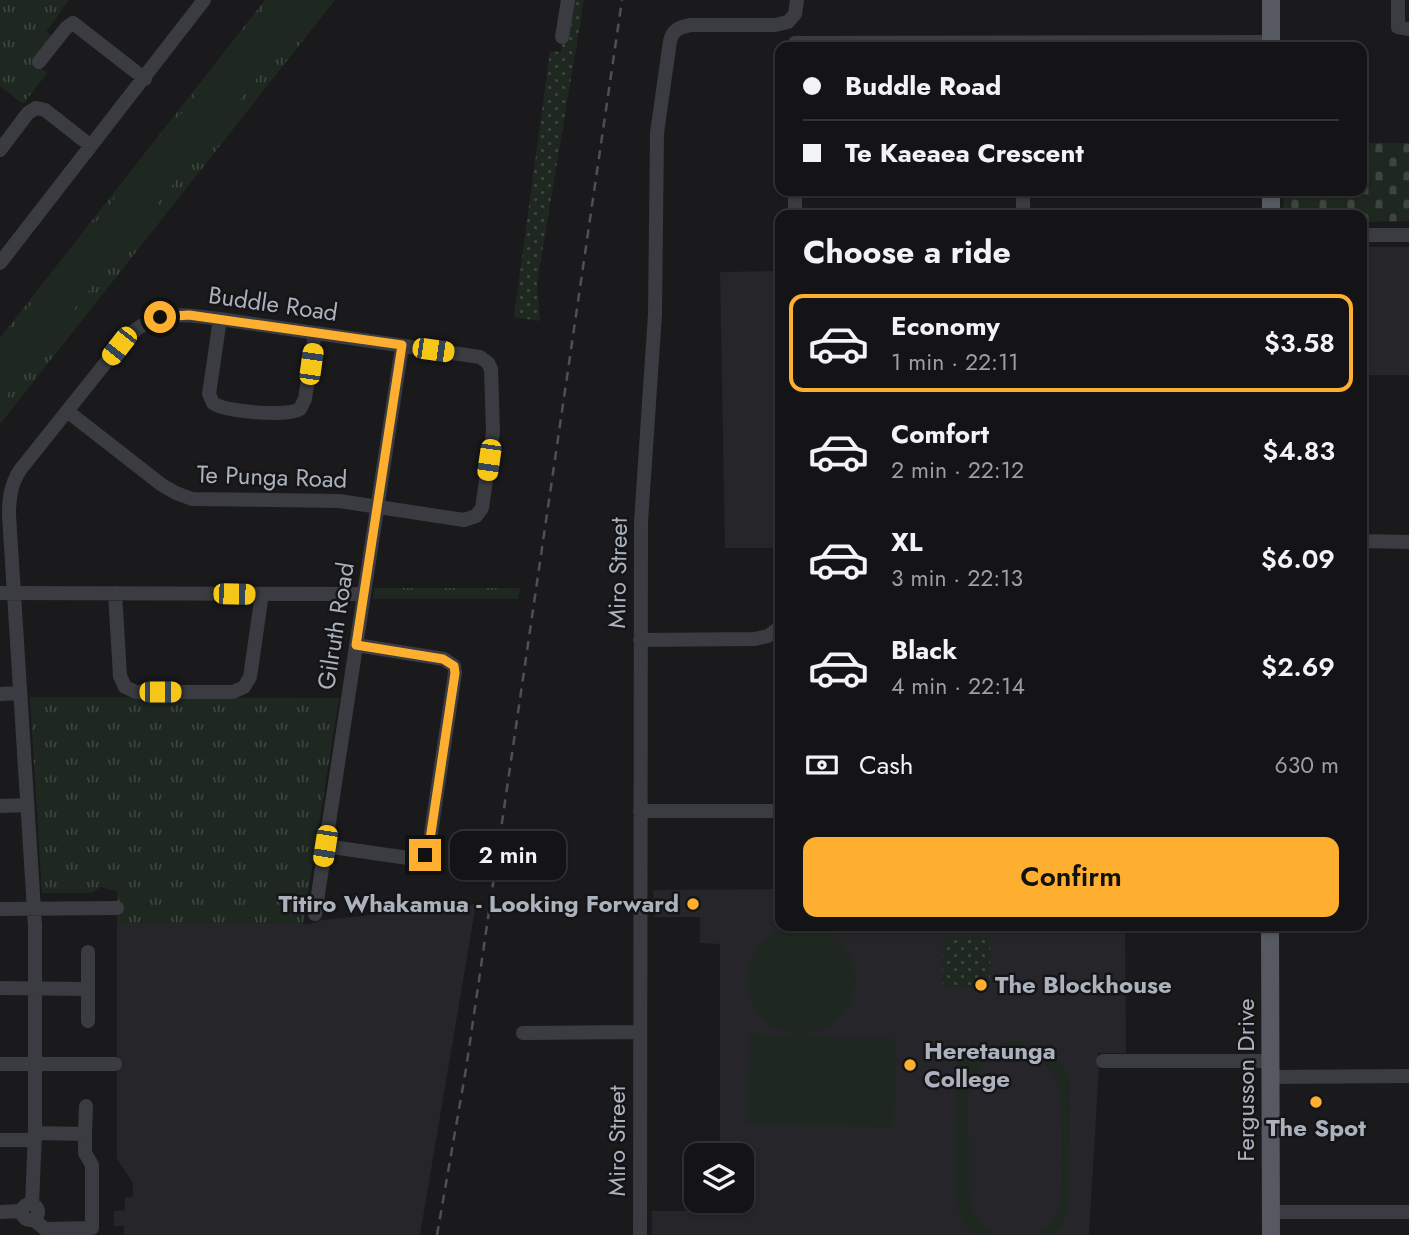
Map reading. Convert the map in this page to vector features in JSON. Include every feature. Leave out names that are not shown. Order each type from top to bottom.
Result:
[{"type":"main road","points":[[1270,0],[1271,42]]},
{"type":"main road","name":"Fergusson Drive","points":[[1270,931],[1271,1235]]},
{"type":"street","points":[[0,263],[5,245],[91,146],[204,0]]},
{"type":"street","points":[[562,37],[568,0]]},
{"type":"street","points":[[795,42],[788,22],[794,14],[797,0]]},
{"type":"street","points":[[1398,0],[1398,27],[1409,29]]},
{"type":"street","name":"Miro Street","points":[[640,1235],[641,522],[656,285],[657,133],[672,34],[680,27],[775,25],[788,22]]},
{"type":"street","points":[[39,62],[66,27],[73,23],[145,79]]},
{"type":"street","points":[[2,143],[32,109],[40,108],[91,146]]},
{"type":"street","points":[[1367,234],[1409,235]]},
{"type":"street","name":"Buddle Road","points":[[29,1211],[34,1137],[33,909],[20,693],[7,593],[9,503],[12,485],[20,470],[126,337],[142,324],[160,317],[178,314],[220,319],[480,357],[489,365],[493,432],[483,504],[478,514],[467,520],[377,507]]},
{"type":"street","points":[[220,319],[209,394],[213,402],[226,409],[286,413],[300,409],[305,399],[315,333]]},
{"type":"street","name":"Gilruth Road","points":[[313,906],[325,846],[402,345]]},
{"type":"street","name":"Te Punga Road","points":[[67,411],[162,485],[184,496],[208,500],[339,501],[377,507]]},
{"type":"street","points":[[1367,541],[1409,542]]},
{"type":"street","points":[[7,593],[363,594]]},
{"type":"street","points":[[115,593],[120,676],[125,687],[136,692],[233,692],[244,687],[250,677],[262,594]]},
{"type":"street","points":[[640,640],[755,639],[768,636],[775,631]]},
{"type":"street","points":[[325,846],[415,859],[425,855],[429,846],[454,666],[443,659],[356,645]]},
{"type":"street","points":[[0,694],[20,693]]},
{"type":"street","points":[[0,806],[27,805]]},
{"type":"street","points":[[640,810],[775,811]]},
{"type":"street","points":[[0,909],[117,908]]},
{"type":"street","points":[[88,952],[88,1021]]},
{"type":"street","points":[[0,988],[88,989]]},
{"type":"street","points":[[523,1033],[639,1032]]},
{"type":"street","points":[[1103,1061],[1409,1076]]},
{"type":"street","points":[[0,1064],[116,1064]]},
{"type":"street","points":[[0,1212],[29,1211],[45,1229],[92,1232],[92,1165],[85,1153],[86,1106]]},
{"type":"street","points":[[0,1140],[85,1134]]},
{"type":"street","points":[[1271,1212],[1409,1212]]},
{"type":"shaded area","points":[[1367,247],[1409,247],[1409,375],[1367,375]]},
{"type":"shaded area","points":[[775,271],[775,548],[725,548],[720,272]]},
{"type":"shaded area","name":"Heretaunga College","points":[[775,889],[775,931],[1125,931],[1126,1053],[1098,1053],[1089,1235],[652,1235],[652,1211],[754,1213],[754,1143],[720,1143],[720,944],[700,943],[700,917],[654,917],[653,890]]},
{"type":"shaded area","points":[[476,904],[420,1235],[124,1235],[124,1226],[114,1226],[114,1211],[125,1210],[125,1198],[133,1197],[133,1183],[117,1159],[117,924],[308,924],[323,920]]},
{"type":"green space","points":[[0,0],[69,0],[46,32],[54,38],[34,63],[47,73],[23,104],[0,86]]},
{"type":"green space","points":[[265,0],[335,0],[0,424],[0,338]]},
{"type":"green space","points":[[271,0],[318,0],[0,406],[0,344]]},
{"type":"green space","points":[[569,0],[584,0],[537,283],[540,321],[514,317],[550,51],[561,52]]},
{"type":"green space","points":[[1367,143],[1409,143],[1409,221],[1367,222],[1367,210],[1283,210],[1284,196],[1367,196]]},
{"type":"green space","points":[[374,588],[520,588],[518,599],[373,599]]},
{"type":"green space","points":[[30,697],[339,698],[303,924],[117,924],[117,891],[100,887],[92,893],[42,893]]},
{"type":"green space","points":[[778,931],[824,931],[846,950],[854,970],[854,990],[846,1010],[831,1025],[811,1033],[791,1033],[771,1025],[756,1010],[748,990],[751,959],[763,942]]},
{"type":"green space","points":[[943,937],[990,937],[990,987],[942,987]]},
{"type":"green space","points":[[750,1034],[896,1039],[894,1127],[747,1123]]},
{"type":"green space","points":[[1014,1040],[1033,1044],[1048,1052],[1061,1065],[1070,1082],[1069,1206],[1062,1224],[1053,1235],[1035,1235],[1053,1220],[1061,1198],[1062,1141],[1058,1085],[1046,1065],[1035,1058],[1022,1054],[997,1057],[977,1073],[971,1086],[967,1111],[970,1200],[978,1220],[996,1235],[972,1235],[961,1219],[956,1201],[957,1052],[968,1050],[969,1062],[989,1047]]},
{"type":"railway","points":[[437,1235],[466,1069],[622,0]]},
{"type":"place","name":"Titiro Whakamua - Looking Forward","points":[[693,904]]},
{"type":"place","name":"The Blockhouse","points":[[981,985]]},
{"type":"place","name":"Heretaunga College","points":[[910,1065]]},
{"type":"place","name":"The Spot","points":[[1316,1102]]},
{"type":"route","points":[[160,317],[189,315],[402,345],[356,645],[443,659],[455,669],[429,846],[425,855]]}]
